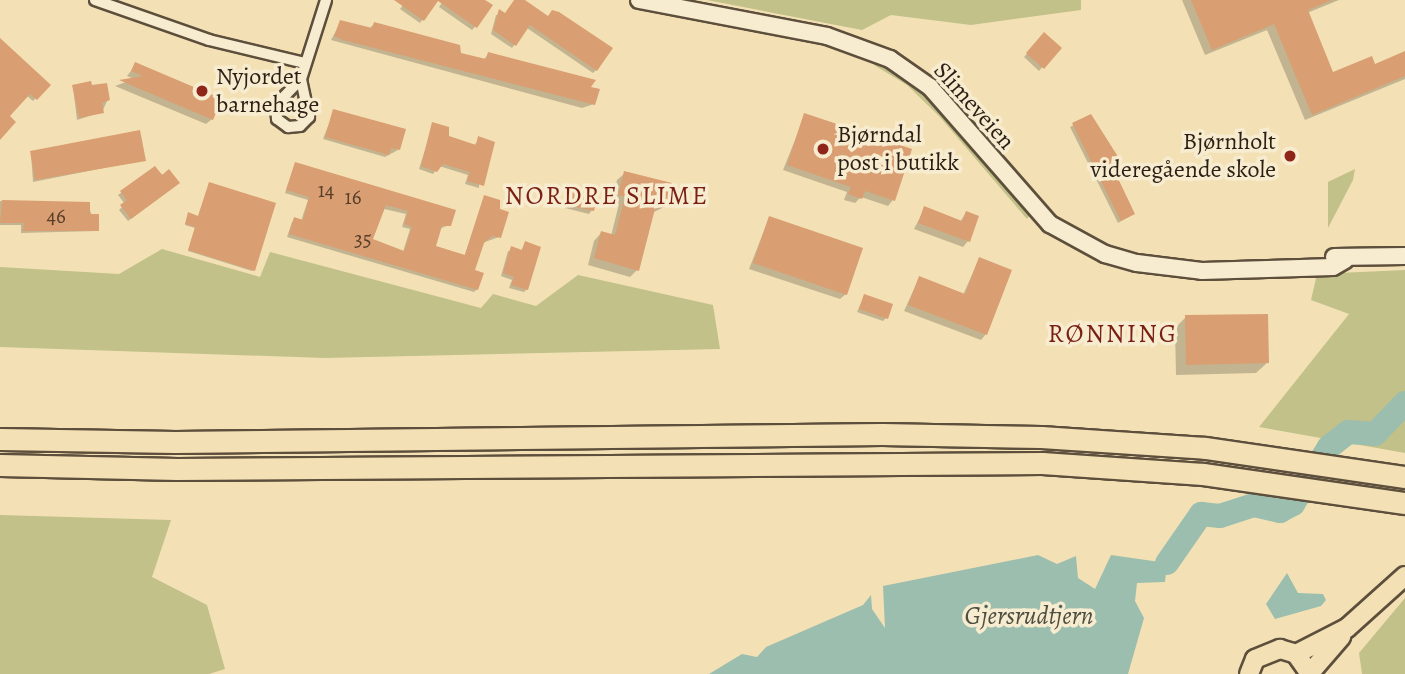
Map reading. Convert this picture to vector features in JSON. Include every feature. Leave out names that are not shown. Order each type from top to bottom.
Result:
[{"type":"highway","points":[[0,439],[201,442],[882,434],[1091,439],[1280,457],[1405,477]]},
{"type":"highway","points":[[0,465],[177,469],[881,461],[1084,465],[1275,482],[1405,503]]},
{"type":"main road","points":[[1296,654],[1310,674],[1347,628],[1405,576]]},
{"type":"main road","points":[[1249,674],[1255,659],[1272,649],[1296,654],[1347,628]]},
{"type":"street","points":[[96,0],[209,40],[305,63]]},
{"type":"street","points":[[301,79],[326,0]]},
{"type":"street","name":"Slimeveien","points":[[639,0],[817,34],[883,55],[930,87],[1029,203],[1068,236],[1122,260],[1170,266],[1303,258],[1345,260],[1405,256]]},
{"type":"green space","points":[[707,0],[1081,0],[1081,10],[971,25],[891,15],[862,30]]},
{"type":"green space","points":[[876,60],[922,90],[941,109],[1030,215],[1027,219],[939,116],[907,85],[874,65]]},
{"type":"green space","points":[[1355,169],[1353,180],[1328,228],[1328,182]]},
{"type":"green space","points":[[162,249],[260,277],[270,252],[481,308],[493,294],[536,306],[578,275],[713,305],[720,349],[325,358],[0,347],[0,267],[119,274]]},
{"type":"green space","points":[[1405,270],[1405,453],[1259,427],[1349,314],[1311,300],[1317,274]]},
{"type":"green space","points":[[0,515],[171,520],[152,577],[207,605],[225,669],[209,674],[0,674]]},
{"type":"green space","points":[[1405,598],[1405,674],[1362,674],[1359,653]]},
{"type":"water","name":"Gjersrudtjern","points":[[1038,555],[1057,564],[1076,556],[1078,578],[1095,589],[1111,555],[1167,563],[1165,582],[1137,583],[1135,601],[1144,618],[1128,674],[709,674],[742,654],[757,657],[766,647],[863,605],[871,595],[872,609],[885,628],[883,586]]},
{"type":"water","points":[[1287,573],[1298,593],[1323,594],[1326,600],[1321,606],[1275,619],[1266,604]]},
{"type":"building","points":[[394,0],[485,0],[493,5],[477,28],[438,1],[424,21]]},
{"type":"building","points":[[514,0],[525,0],[548,16],[552,10],[559,12],[613,48],[597,71],[530,25],[516,46],[493,30],[499,9],[505,13]]},
{"type":"building","points":[[1191,0],[1332,0],[1308,10],[1333,72],[1372,56],[1375,64],[1405,51],[1405,76],[1312,115],[1274,24],[1212,50]]},
{"type":"building","points":[[340,20],[372,28],[374,22],[460,45],[461,53],[486,59],[488,52],[596,80],[591,87],[600,89],[595,105],[343,40],[334,36]]},
{"type":"building","points":[[1044,32],[1062,48],[1044,69],[1026,53]]},
{"type":"building","points":[[0,38],[51,85],[37,100],[30,94],[10,116],[16,122],[0,140]]},
{"type":"building","points":[[135,62],[222,99],[213,120],[119,80],[143,76],[131,71]]},
{"type":"building","points":[[91,81],[92,85],[107,83],[110,100],[102,103],[104,113],[79,118],[72,85]]},
{"type":"building","points":[[333,109],[406,129],[400,150],[391,148],[389,155],[325,137]]},
{"type":"building","points":[[804,113],[912,149],[895,201],[865,191],[862,199],[848,194],[851,187],[787,165]]},
{"type":"building","points":[[1091,114],[1122,163],[1113,168],[1135,214],[1121,221],[1072,123]]},
{"type":"building","points":[[432,122],[449,127],[449,136],[476,145],[478,136],[495,142],[484,186],[467,181],[470,172],[443,164],[437,172],[421,166]]},
{"type":"building","points":[[140,130],[146,161],[35,180],[30,151]]},
{"type":"building","points":[[295,162],[456,210],[451,226],[442,226],[436,246],[465,255],[484,195],[500,200],[500,209],[509,212],[501,238],[492,236],[484,243],[475,270],[484,273],[478,290],[289,234],[294,217],[303,220],[309,197],[286,190]],"holes":[[[386,205],[408,211],[404,224],[412,227],[404,251],[373,239]]]},
{"type":"building","points":[[155,166],[162,175],[169,169],[180,183],[131,219],[120,205],[127,200],[120,191]]},
{"type":"building","points":[[624,171],[672,183],[666,208],[656,205],[639,271],[594,258],[601,231],[615,235],[625,197],[618,195]]},
{"type":"building","points":[[209,182],[276,203],[255,271],[188,250],[195,227],[185,224],[188,212],[198,216]]},
{"type":"building","points":[[572,185],[598,192],[594,211],[567,205]]},
{"type":"building","points":[[2,200],[90,202],[90,214],[99,214],[99,231],[23,231],[24,223],[0,223]]},
{"type":"building","points":[[924,206],[962,221],[966,211],[979,216],[970,242],[918,223]]},
{"type":"building","points":[[769,216],[863,248],[847,295],[753,263]]},
{"type":"building","points":[[525,241],[541,247],[528,290],[511,285],[514,277],[503,273],[511,246],[522,250]]},
{"type":"building","points":[[979,257],[1012,270],[987,335],[908,305],[919,276],[965,294]]},
{"type":"building","points":[[864,294],[893,304],[888,319],[859,309]]},
{"type":"building","points":[[1268,314],[1269,363],[1186,365],[1185,315]]},
{"type":"waterway","points":[[1167,563],[1201,514],[1220,516],[1254,505],[1280,511],[1293,504],[1329,447],[1348,432],[1375,434],[1405,403]]},
{"type":"place","name":"Nyjordet barnehage","points":[[202,91]]},
{"type":"place","name":"Bjørndal post i butikk","points":[[823,149]]},
{"type":"place","name":"Bjørnholt videregående skole","points":[[1290,156]]},
{"type":"district","name":"NORDRE SLIME","points":[[607,196]]},
{"type":"district","name":"RØNNING","points":[[1113,334]]}]
